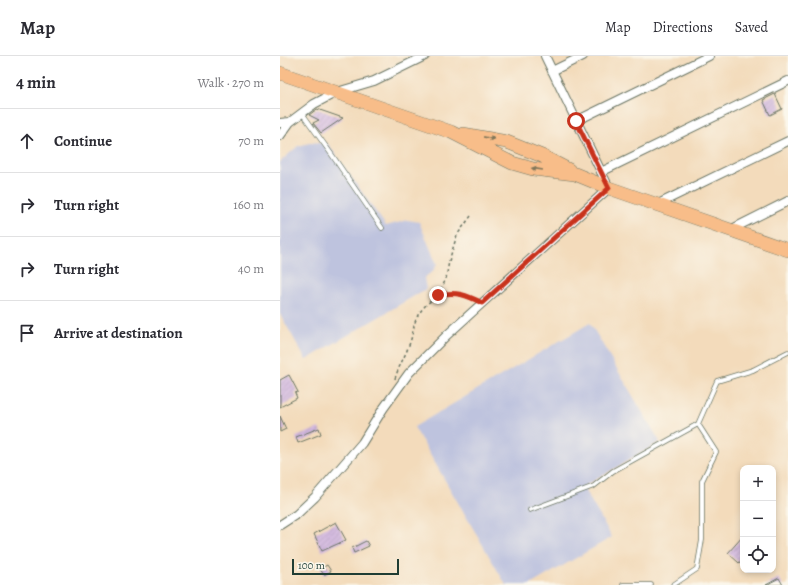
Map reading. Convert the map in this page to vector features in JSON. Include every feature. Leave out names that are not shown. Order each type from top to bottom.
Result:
[{"type":"highway","points":[[280,73],[451,132],[512,163],[533,169],[576,174]]},
{"type":"highway","points":[[451,132],[507,142],[542,156],[576,174],[609,188],[788,250]]},
{"type":"street","points":[[280,136],[290,122],[301,112],[337,92],[374,81],[425,56]]},
{"type":"street","points":[[280,525],[297,514],[315,497],[362,444],[392,397],[414,368],[447,335],[609,188],[545,56]]},
{"type":"street","points":[[552,71],[583,56]]},
{"type":"street","points":[[576,121],[708,56]]},
{"type":"street","points":[[601,172],[788,81]]},
{"type":"street","points":[[280,123],[290,122]]},
{"type":"street","points":[[658,204],[788,141]]},
{"type":"street","points":[[730,230],[788,201]]},
{"type":"lane","points":[[301,112],[332,154],[382,228]]},
{"type":"lane","points":[[530,510],[594,486],[613,471],[698,424],[717,381],[753,370],[788,352]]},
{"type":"lane","points":[[673,585],[696,569],[702,540],[702,481],[716,452],[698,424]]},
{"type":"lane","points":[[623,585],[651,585]]},
{"type":"path","points":[[392,397],[397,371],[409,345],[418,316],[428,303],[438,295],[446,279],[449,261],[457,235],[471,216]]},
{"type":"path","points":[[438,295],[452,292],[466,295],[482,303]]},
{"type":"shaded area","points":[[313,142],[328,144],[386,226],[408,220],[419,222],[437,264],[433,271],[424,278],[426,289],[306,360],[280,314],[280,162],[298,146]]},
{"type":"shaded area","points":[[590,323],[660,442],[583,487],[612,537],[530,585],[506,585],[414,427]]},
{"type":"building","points":[[775,94],[782,109],[770,115],[763,100]]},
{"type":"building","points":[[317,109],[343,118],[321,133],[313,123],[319,120],[309,115]]},
{"type":"building","points":[[289,375],[298,392],[295,393],[297,398],[280,407],[280,380]]},
{"type":"building","points":[[280,416],[286,429],[280,432]]},
{"type":"building","points":[[319,428],[321,434],[298,443],[296,437]]},
{"type":"building","points":[[336,522],[346,540],[322,551],[314,534]]},
{"type":"building","points":[[740,539],[739,563],[728,553]]},
{"type":"building","points":[[366,541],[369,546],[354,553],[352,548]]},
{"type":"building","points":[[327,565],[331,571],[324,575],[320,569]]},
{"type":"building","points":[[779,578],[783,585],[766,585]]},
{"type":"route","points":[[438,295],[452,292],[466,295],[482,303],[556,238],[609,188],[576,121]]}]
